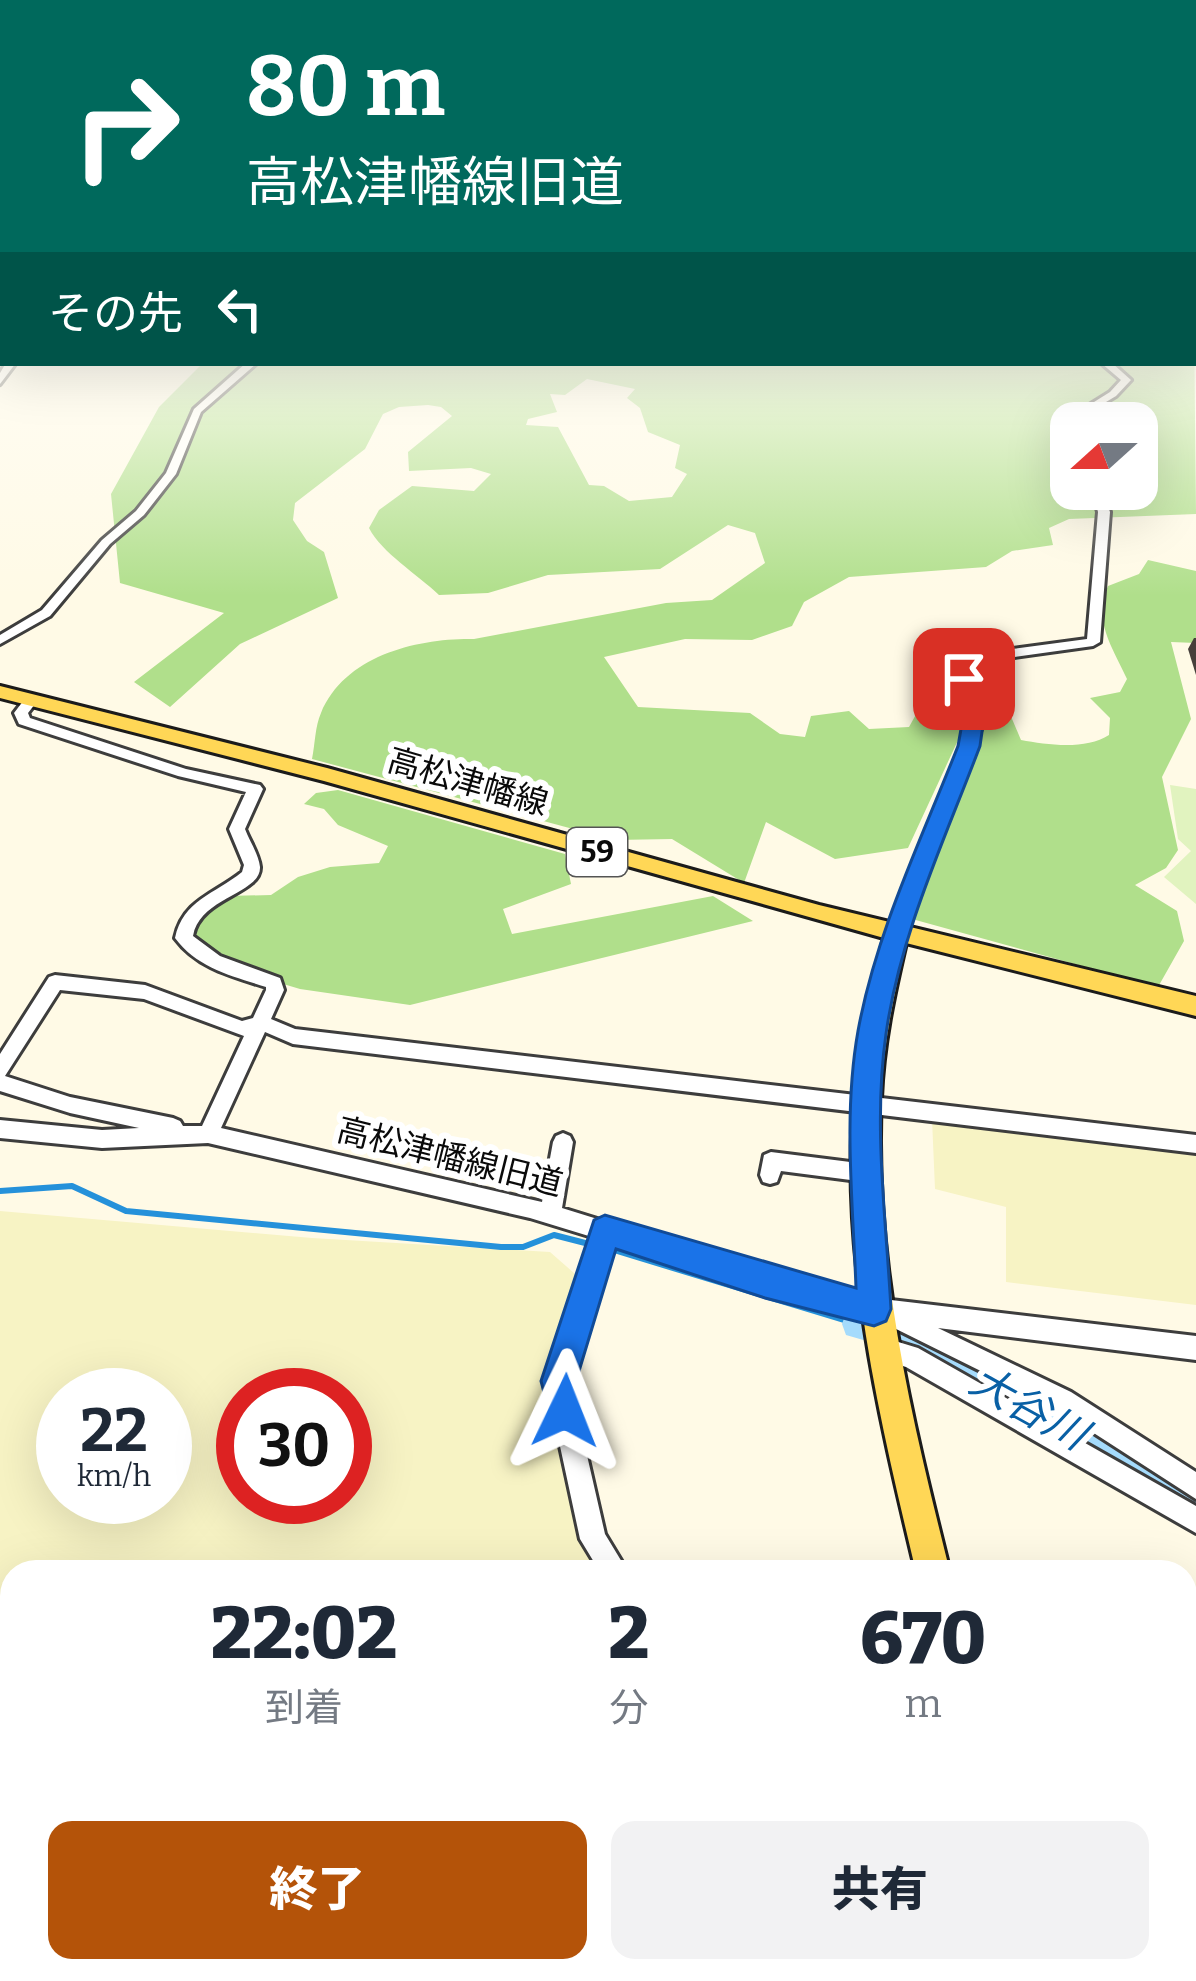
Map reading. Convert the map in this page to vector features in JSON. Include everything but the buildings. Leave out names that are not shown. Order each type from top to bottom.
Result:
[{"type":"main road","name":"高松津幡線","points":[[0,692],[898,932],[1196,1006]]},
{"type":"main road","points":[[898,932],[872,1030],[864,1102],[866,1173],[878,1328],[930,1560]]},
{"type":"street","points":[[0,640],[46,613],[106,542],[140,514],[171,474],[195,411]]},
{"type":"street","points":[[898,932],[969,746],[974,718],[962,672],[966,664],[983,657],[1093,642],[1103,510]]},
{"type":"street","points":[[32,699],[21,713],[24,721],[183,773],[255,789],[237,829],[252,865],[250,875],[193,911],[185,923],[184,938],[193,949],[242,976],[274,983],[262,1023],[208,1134]]},
{"type":"street","points":[[0,1070],[55,982],[145,992],[242,1029],[262,1023],[293,1036],[1196,1144]]},
{"type":"street","points":[[0,1083],[172,1127],[177,1136]]},
{"type":"street","name":"高松津幡線旧道","points":[[0,1129],[102,1139],[208,1134],[551,1214],[602,1241],[765,1282],[878,1328]]},
{"type":"street","points":[[551,1214],[563,1142]]},
{"type":"street","points":[[770,1175],[771,1161],[866,1173]]},
{"type":"street","points":[[602,1241],[558,1381],[593,1539],[607,1560]]},
{"type":"street","points":[[878,1328],[1196,1348]]},
{"type":"street","points":[[878,1328],[1063,1400],[1196,1486]]},
{"type":"street","points":[[878,1328],[910,1356],[1196,1520]]},
{"type":"shaded area","points":[[932,1119],[1196,1155],[1196,1305],[1006,1282],[1006,1207],[935,1189]]},
{"type":"shaded area","points":[[0,1211],[312,1238],[550,1252],[582,1280],[576,1531],[597,1560],[0,1560]]},
{"type":"green space","points":[[157,411],[389,411],[365,449],[295,503],[293,520],[307,541],[324,552],[338,598],[240,644],[170,707],[134,682],[224,613],[120,583],[111,494]]},
{"type":"green space","points":[[446,411],[557,411],[528,419],[526,425],[558,427],[589,485],[604,486],[629,501],[672,497],[687,474],[675,468],[680,445],[648,432],[641,411],[1050,411],[1050,510],[1158,510],[1158,411],[1195,411],[1196,514],[1069,519],[1049,528],[1053,545],[1012,551],[986,567],[849,577],[804,602],[792,626],[752,640],[685,639],[604,657],[638,707],[750,713],[780,734],[805,737],[811,716],[849,711],[869,729],[909,727],[919,709],[916,688],[953,689],[966,723],[908,848],[835,859],[766,822],[744,883],[672,839],[614,840],[312,759],[319,718],[332,693],[365,664],[386,654],[430,642],[474,639],[666,603],[712,600],[765,563],[755,533],[728,525],[660,569],[548,575],[488,593],[439,595],[391,555],[369,528],[379,510],[412,486],[474,491],[491,474],[471,468],[409,471],[408,452],[452,416]]},
{"type":"green space","points":[[1148,560],[1196,571],[1196,643],[1171,642],[1191,719],[1162,777],[1178,850],[1166,868],[1135,885],[1177,911],[1184,941],[1158,987],[912,919],[974,748],[978,708],[970,674],[979,663],[993,674],[1021,740],[1078,744],[1109,735],[1110,718],[1090,698],[1120,692],[1127,679],[1106,634],[1104,598],[1108,586],[1139,574]]},
{"type":"green space","points":[[1170,785],[1196,789],[1196,904],[1164,877],[1191,851],[1178,839]]},
{"type":"green space","points":[[338,790],[565,854],[571,884],[503,909],[512,934],[713,896],[753,921],[410,1005],[300,989],[236,970],[189,935],[191,921],[227,896],[271,895],[298,877],[330,867],[379,863],[388,846],[338,825],[324,809],[304,804],[316,793]]},
{"type":"waterway","points":[[0,1191],[72,1186],[126,1211],[501,1247],[523,1247],[554,1235],[593,1245]]},
{"type":"waterway","points":[[604,1247],[857,1324]]},
{"type":"waterway","name":"大谷川","points":[[857,1324],[903,1336],[1196,1501]]},
{"type":"route","points":[[565,1411],[558,1381],[605,1231],[765,1282],[874,1309],[864,1102],[872,1030],[898,932],[974,729],[964,679]]}]
